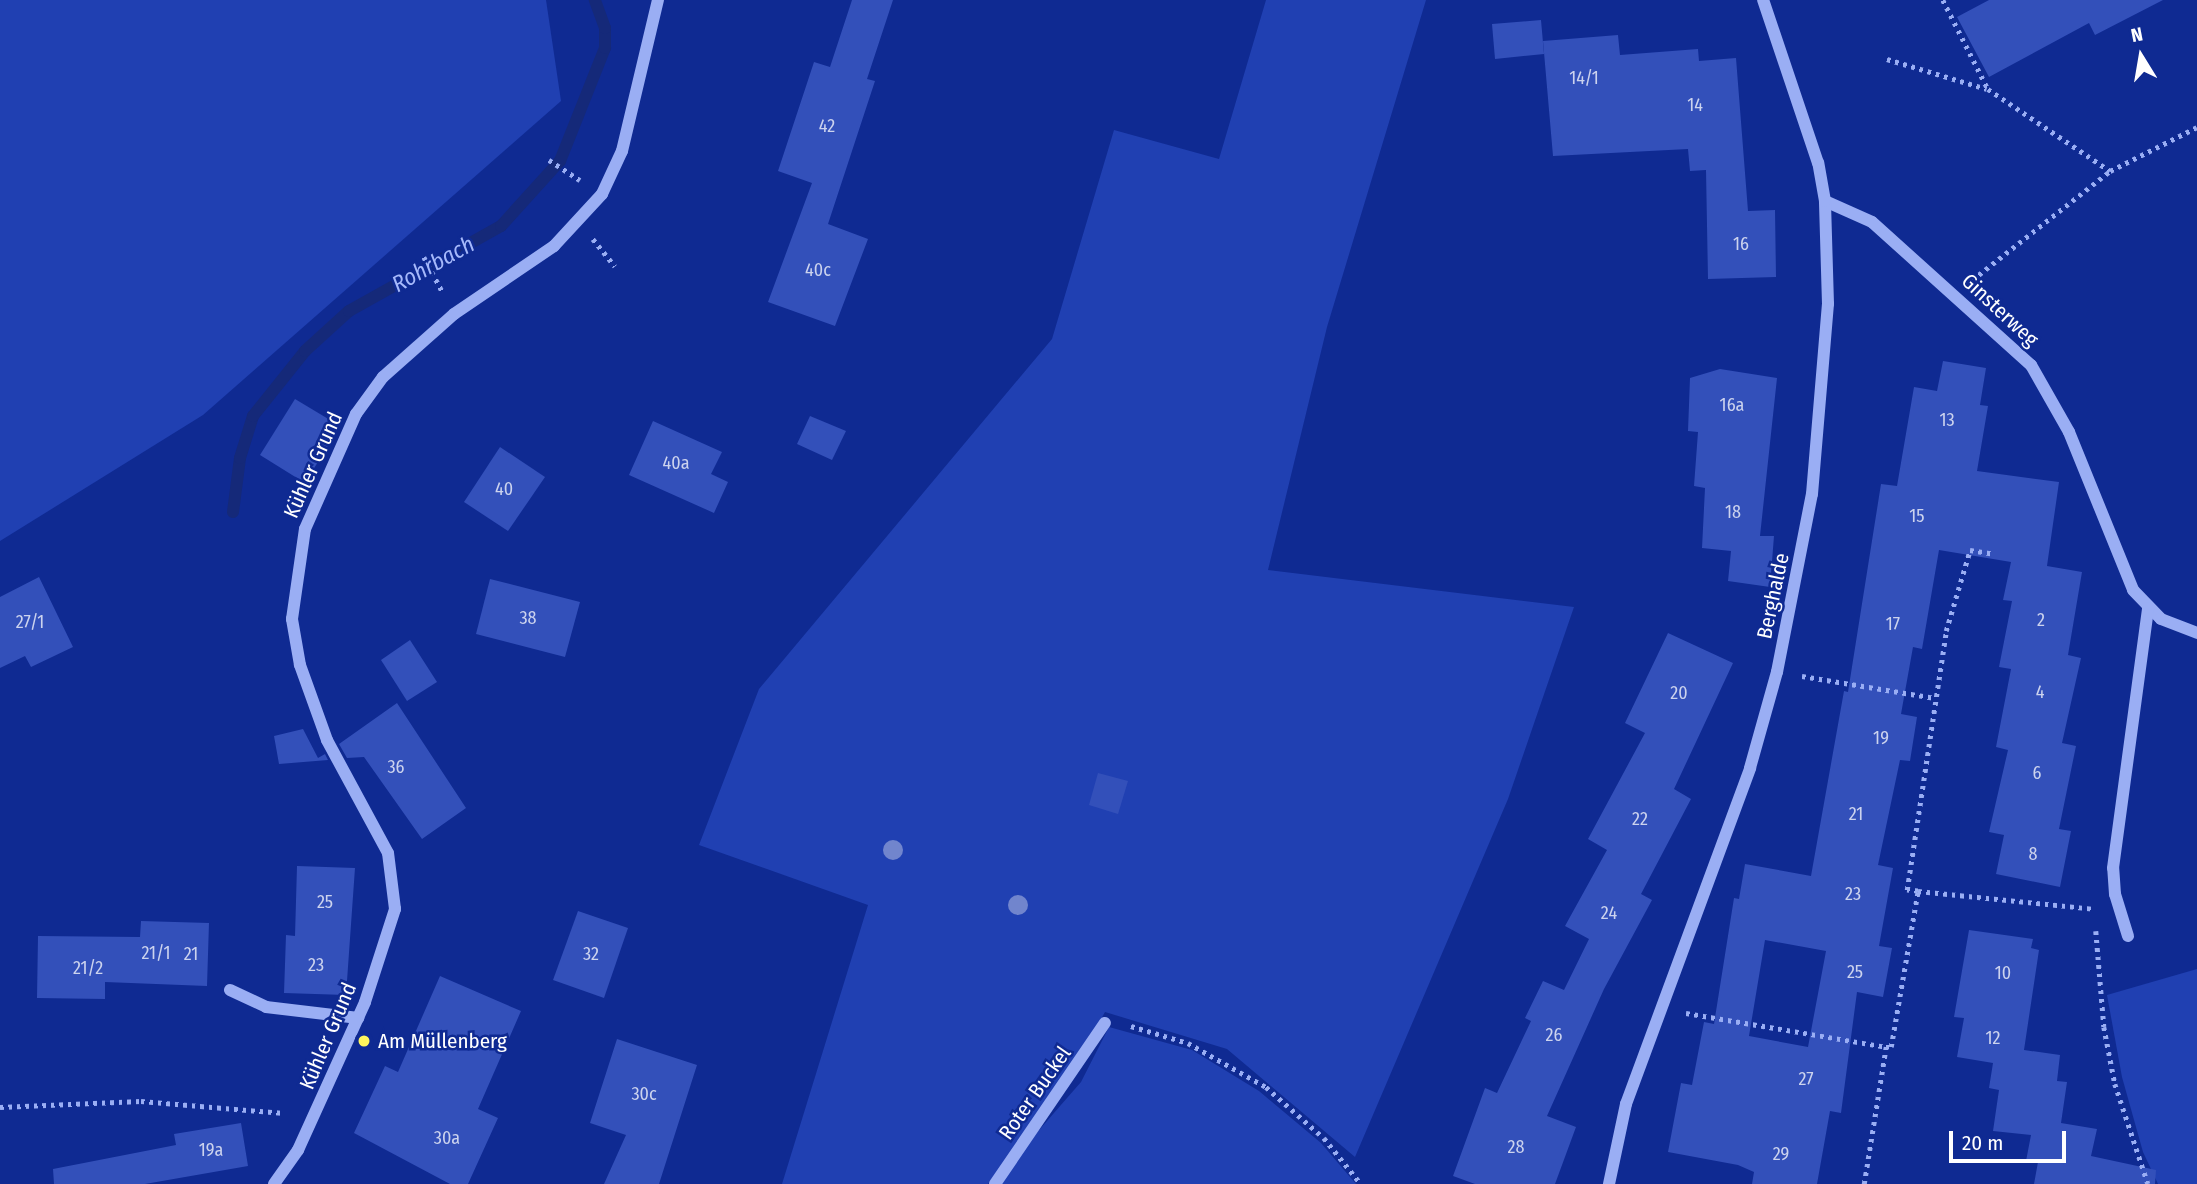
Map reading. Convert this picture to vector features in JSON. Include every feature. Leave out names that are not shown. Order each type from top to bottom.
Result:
[{"type":"street","name":"Kühler Grund","points":[[274,1184],[298,1150],[358,1018],[390,933],[394,879],[388,853],[361,795],[327,740],[300,665],[292,619],[304,529],[356,414],[383,377],[454,314],[554,246],[602,194],[622,151],[658,0]]},
{"type":"street","name":"Berghalde","points":[[1609,1184],[1626,1104],[1750,768],[1777,672],[1799,575],[1822,418],[1828,304],[1825,201],[1818,163],[1763,0]]},
{"type":"street","name":"Ginsterweg","points":[[1825,201],[1872,222],[2031,365],[2069,432],[2122,572],[2148,608],[2161,619],[2197,634]]},
{"type":"street","points":[[2129,936],[2119,911],[2113,868],[2148,608]]},
{"type":"street","points":[[230,990],[266,1007],[358,1018]]},
{"type":"street","name":"Roter Buckel","points":[[995,1184],[1105,1023]]},
{"type":"path","points":[[1945,1],[1988,89]]},
{"type":"path","points":[[1887,58],[1988,89],[2110,171]]},
{"type":"path","points":[[1973,279],[2110,171],[2197,127]]},
{"type":"path","points":[[549,160],[578,179]]},
{"type":"path","points":[[599,246],[615,266]]},
{"type":"path","points":[[424,257],[442,291]]},
{"type":"path","points":[[1994,554],[1970,550],[1946,631],[1907,890],[2095,909],[2106,1039],[2125,1120],[2148,1184]]},
{"type":"path","points":[[1777,672],[1935,698]]},
{"type":"path","points":[[1661,1009],[1891,1047],[1919,891]]},
{"type":"path","points":[[1133,1027],[1188,1043],[1266,1087],[1324,1138],[1361,1184]]},
{"type":"path","points":[[1864,1184],[1886,1047]]},
{"type":"path","points":[[0,1107],[141,1101],[314,1116]]},
{"type":"shaded area","points":[[0,0],[546,0],[561,101],[203,415],[0,541]]},
{"type":"shaded area","points":[[1266,0],[1426,0],[1327,327],[1268,570],[1574,607],[1508,799],[1355,1157],[1227,1049],[1105,1012],[1076,1063],[988,1184],[782,1184],[868,905],[699,845],[759,689],[1052,339],[1114,130],[1219,159]]},
{"type":"shaded area","points":[[2197,969],[2197,1184],[2158,1184],[2143,1152],[2122,1077],[2107,995]]},
{"type":"shaded area","points":[[1109,1027],[1192,1050],[1259,1091],[1321,1143],[1356,1184],[992,1184],[1081,1082]]},
{"type":"building","points":[[852,0],[893,0],[867,79],[875,81],[828,224],[868,239],[835,326],[768,302],[812,183],[778,171],[814,62],[830,67]]},
{"type":"building","points":[[1989,0],[2163,0],[2095,35],[2089,23],[1989,77],[1957,17]]},
{"type":"building","points":[[1541,20],[1544,54],[1495,59],[1492,24]]},
{"type":"building","points":[[1618,35],[1620,55],[1698,49],[1699,61],[1736,58],[1748,211],[1775,210],[1776,277],[1708,279],[1706,170],[1690,171],[1688,149],[1553,156],[1543,41]]},
{"type":"building","points":[[1943,361],[1986,368],[1980,405],[1988,406],[1977,471],[2059,482],[2047,566],[2082,572],[2068,655],[2081,658],[2062,743],[2076,746],[2059,829],[2071,831],[2060,887],[1996,874],[2004,835],[1989,832],[2008,750],[1996,747],[2011,669],[1999,667],[2012,601],[2003,600],[2011,562],[1939,550],[1922,649],[1913,647],[1901,714],[1917,717],[1910,761],[1900,760],[1878,865],[1893,868],[1879,946],[1892,948],[1883,997],[1857,992],[1841,1113],[1830,1111],[1817,1184],[1752,1184],[1754,1172],[1738,1165],[1668,1152],[1681,1083],[1692,1085],[1704,1022],[1714,1024],[1734,898],[1739,899],[1745,864],[1811,876],[1844,691],[1848,692],[1881,484],[1897,486],[1914,387],[1937,391]],"holes":[[[1765,940],[1826,951],[1808,1047],[1749,1036]]]},
{"type":"building","points":[[1720,369],[1777,378],[1760,536],[1774,536],[1770,587],[1728,581],[1731,551],[1702,548],[1705,488],[1694,486],[1698,432],[1688,431],[1690,378]]},
{"type":"building","points":[[295,399],[340,426],[305,483],[260,455]]},
{"type":"building","points":[[810,416],[846,431],[832,460],[797,444]]},
{"type":"building","points":[[653,421],[722,452],[711,474],[728,482],[714,513],[629,475]]},
{"type":"building","points":[[500,447],[545,477],[508,531],[464,502]]},
{"type":"building","points":[[39,577],[73,647],[31,667],[25,656],[0,668],[0,597]]},
{"type":"building","points":[[490,579],[580,602],[565,657],[476,634]]},
{"type":"building","points":[[1668,633],[1733,663],[1674,789],[1691,799],[1641,894],[1652,900],[1604,989],[1547,1116],[1576,1127],[1555,1184],[1475,1184],[1453,1176],[1485,1088],[1497,1093],[1531,1021],[1525,1018],[1543,981],[1564,990],[1589,939],[1565,926],[1607,850],[1588,839],[1645,733],[1625,723]]},
{"type":"building","points":[[410,640],[437,682],[407,701],[381,660]]},
{"type":"building","points":[[397,703],[466,808],[422,839],[364,757],[347,758],[339,744]]},
{"type":"building","points":[[303,729],[318,758],[325,754],[328,760],[279,764],[274,736]]},
{"type":"building","points":[[1098,773],[1128,781],[1118,814],[1089,805]]},
{"type":"building","points":[[297,866],[355,868],[346,995],[284,993],[286,935],[295,936]]},
{"type":"building","points":[[578,911],[628,928],[604,998],[553,980]]},
{"type":"building","points":[[141,921],[209,923],[207,986],[105,982],[105,999],[37,998],[38,936],[140,937]]},
{"type":"building","points":[[1969,930],[2033,939],[2031,948],[2039,950],[2024,1050],[2060,1055],[2057,1081],[2067,1082],[2061,1123],[2097,1129],[2091,1156],[2156,1170],[2155,1184],[2034,1184],[2038,1162],[2026,1161],[2031,1135],[1993,1131],[1999,1090],[1989,1088],[1993,1063],[1957,1057],[1964,1018],[1954,1017]]},
{"type":"building","points":[[440,976],[521,1011],[478,1109],[498,1118],[468,1184],[450,1184],[354,1133],[385,1066],[398,1072]]},
{"type":"building","points":[[617,1039],[697,1065],[659,1184],[604,1184],[626,1135],[590,1123]]},
{"type":"building","points":[[241,1123],[248,1166],[145,1184],[54,1184],[53,1169],[176,1145],[174,1134]]},
{"type":"waterway","name":"Rohrbach","points":[[233,512],[240,458],[253,416],[305,351],[349,311],[501,226],[560,161],[605,48],[605,28],[595,0]]},
{"type":"place","name":"Am Müllenberg","points":[[364,1041]]}]
